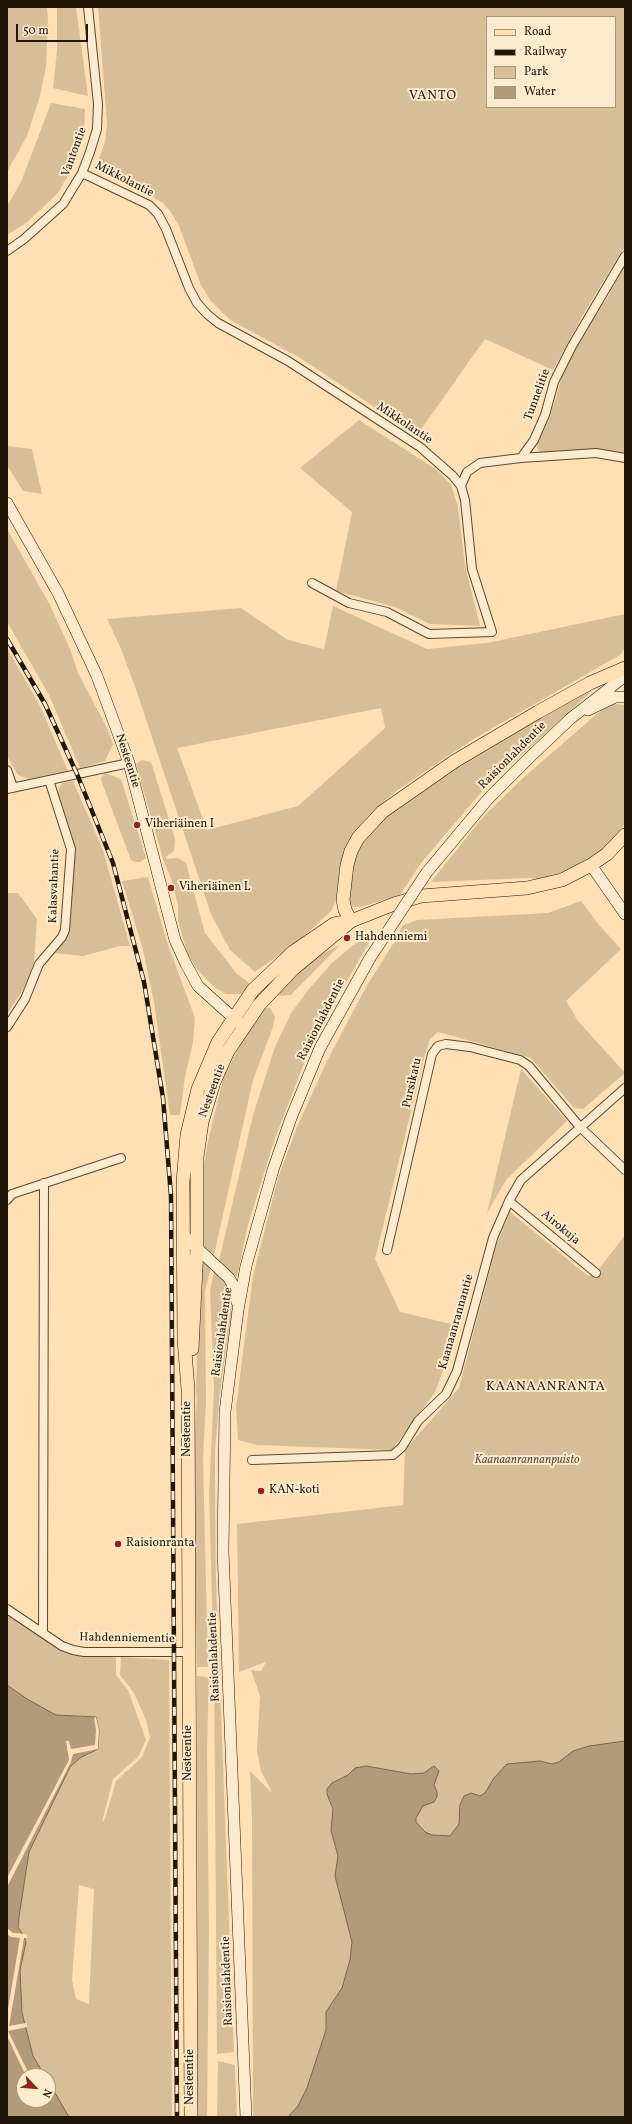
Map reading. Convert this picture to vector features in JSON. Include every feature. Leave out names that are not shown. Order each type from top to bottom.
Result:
[{"type":"main road","name":"Nesteentie","points":[[7,503],[32,545],[80,639],[97,676],[129,763],[175,940],[198,986],[243,1026],[228,1051],[214,1082],[202,1122],[197,1157],[197,1247],[193,1339],[188,1389]]},
{"type":"main road","points":[[352,921],[345,910],[342,900],[346,865],[358,838],[382,812],[455,761],[590,683],[625,668]]},
{"type":"main road","name":"Raisionlahdentie","points":[[246,2117],[223,1551],[225,1412],[238,1310],[259,1216],[291,1118],[320,1048],[370,958],[427,872],[488,799],[570,719],[625,676]]},
{"type":"main road","points":[[570,719],[608,700],[625,698]]},
{"type":"main road","points":[[233,1018],[264,978],[288,956],[334,924],[352,921],[394,904],[421,896],[544,885],[562,880],[591,865],[607,854],[625,835]]},
{"type":"main road","points":[[591,865],[625,914]]},
{"type":"main road","points":[[243,1026],[276,985],[311,953],[352,921]]},
{"type":"main road","name":"Nesteentie","points":[[191,2117],[188,1389],[184,1339],[184,1155],[191,1115],[207,1066],[218,1042],[233,1018]]},
{"type":"main road","points":[[183,1235],[229,1278],[234,1287],[238,1310]]},
{"type":"street","name":"Vantontie","points":[[7,251],[40,226],[63,204],[82,173],[97,129],[98,104],[88,7]]},
{"type":"street","name":"Mikkolantie","points":[[82,173],[149,205],[158,214],[166,229],[189,288],[197,303],[218,323],[288,361],[420,448],[453,476],[461,486],[465,500],[472,569],[492,632],[429,634],[387,612],[350,604],[312,583]]},
{"type":"street","name":"Tunnelitie","points":[[521,458],[534,440],[545,414],[554,382],[572,346],[625,256]]},
{"type":"street","points":[[461,486],[467,472],[480,463],[521,458],[596,453],[625,458]]},
{"type":"street","points":[[7,770],[10,788],[129,763]]},
{"type":"street","name":"Kalasvahantie","points":[[7,1027],[25,999],[39,964],[62,937],[65,930],[71,849],[49,780]]},
{"type":"street","name":"Pursikatu","points":[[386,1250],[432,1054],[438,1046],[446,1044],[470,1047],[520,1060],[529,1066],[580,1127]]},
{"type":"street","name":"Kaanaanrannantie","points":[[252,1460],[393,1455],[402,1447],[418,1421],[446,1394],[456,1371],[493,1238],[509,1201],[521,1180],[625,1088]]},
{"type":"street","points":[[580,1127],[625,1170]]},
{"type":"street","points":[[7,1200],[12,1194],[121,1158]]},
{"type":"street","points":[[43,1632],[44,1183]]},
{"type":"street","name":"Airokuja","points":[[509,1201],[596,1273]]},
{"type":"street","name":"Hahdenniementie","points":[[7,1609],[62,1646],[84,1652],[188,1652]]},
{"type":"green space","points":[[7,7],[47,7],[48,19],[46,67],[40,96],[27,136],[7,172]]},
{"type":"green space","points":[[57,7],[76,7],[88,96],[53,88],[57,51]]},
{"type":"green space","points":[[98,7],[625,7],[625,246],[584,313],[553,370],[485,339],[417,435],[300,358],[230,320],[210,300],[201,285],[179,226],[170,211],[162,202],[95,170],[105,142],[107,123]]},
{"type":"green space","points":[[51,103],[85,109],[84,133],[75,164],[57,194],[26,223],[7,235],[7,206],[21,182]]},
{"type":"green space","points":[[625,263],[625,455],[600,450],[540,453],[536,445],[548,423],[568,357],[609,295]]},
{"type":"green space","points":[[359,420],[437,470],[451,485],[458,507],[465,565],[480,626],[430,624],[395,607],[336,591],[352,512],[300,468]]},
{"type":"green space","points":[[7,446],[32,449],[42,494],[23,491],[7,465]]},
{"type":"green space","points":[[7,529],[50,605],[70,649],[78,673],[107,728],[113,744],[105,761],[80,768],[49,695],[7,622]]},
{"type":"green space","points":[[333,606],[427,649],[487,643],[625,614],[625,648],[620,655],[470,741],[395,792],[370,814],[356,830],[347,845],[340,866],[336,901],[331,911],[298,942],[255,972],[230,950],[211,914],[137,692],[121,649],[107,619],[241,608],[288,640],[324,649]],"holes":[[[381,708],[385,728],[298,806],[207,830],[177,748]]]},
{"type":"green space","points":[[7,648],[40,706],[68,771],[29,779],[18,775],[7,756]]},
{"type":"green space","points":[[593,688],[592,691],[483,790],[421,863],[400,895],[361,907],[352,907],[348,895],[355,852],[379,820],[448,771]]},
{"type":"green space","points":[[610,705],[625,705],[625,823],[617,835],[602,849],[570,870],[541,879],[529,878],[431,882],[482,818],[523,778],[598,713]]},
{"type":"green space","points":[[142,760],[151,762],[175,839],[174,851],[166,857],[166,859],[178,858],[186,863],[205,933],[237,974],[252,985],[241,994],[226,994],[214,987],[195,967],[187,952],[178,920],[178,905],[172,881],[163,859],[136,764]]},
{"type":"green space","points":[[105,773],[121,779],[146,858],[140,862],[131,860],[102,783],[101,778]]},
{"type":"green space","points":[[73,781],[103,850],[130,946],[120,946],[83,956],[53,953],[64,939],[74,854],[57,793],[62,783]]},
{"type":"green space","points":[[148,877],[167,942],[195,1018],[193,1043],[185,1076],[180,1115],[170,1115],[154,1002],[142,946],[122,881]]},
{"type":"green space","points":[[7,893],[18,893],[37,919],[34,963],[24,988],[7,1014]]},
{"type":"green space","points":[[581,901],[599,925],[621,949],[566,1001],[578,1021],[625,1073],[583,1109],[574,1108],[531,1058],[438,1032],[430,1039],[425,1054],[375,1259],[400,1312],[460,1326],[435,1392],[392,1450],[257,1445],[238,1440],[236,1407],[253,1276],[278,1178],[297,1127],[327,1061],[366,987],[396,939],[402,926],[417,920],[548,913]]},
{"type":"green space","points":[[374,934],[332,1007],[305,1061],[275,1138],[247,1228],[237,1277],[219,1261],[253,1115],[275,1047],[291,1013],[309,989],[331,964],[353,945]]},
{"type":"green space","points":[[340,945],[291,995],[274,996],[316,957]]},
{"type":"green space","points":[[265,1008],[270,1008],[275,1016],[273,1027],[253,1080],[214,1255],[201,1244],[204,1164],[208,1141],[223,1079],[247,1031]]},
{"type":"green space","points":[[521,1069],[567,1121],[506,1180],[487,1213]]},
{"type":"green space","name":"Kaanaanrannanpuisto","points":[[510,1212],[588,1276],[599,1269],[625,1235],[625,2117],[362,1917],[325,2117],[253,2117],[252,1819],[250,1771],[273,1794],[261,1771],[257,1751],[260,1696],[251,1670],[261,1671],[266,1662],[239,1672],[237,1524],[403,1505],[405,1450],[459,1388],[496,1246]]},
{"type":"green space","points":[[200,1256],[211,1267],[205,1291],[206,1401],[203,1458],[208,1667],[197,1667],[193,1457],[197,1400]]},
{"type":"green space","points":[[214,1271],[225,1280],[231,1299],[232,1311],[220,1391],[215,1450],[215,1493],[216,1580],[234,2052],[217,2054],[214,1670],[209,1493],[214,1389],[210,1291]]},
{"type":"green space","points":[[7,1609],[62,1646],[116,1652],[116,1675],[128,1690],[146,1740],[138,1757],[113,1779],[102,1822],[105,1819],[116,1781],[142,1757],[150,1737],[146,1720],[134,1693],[120,1675],[121,1657],[169,1660],[172,2117],[69,2117],[56,2095],[56,2068],[40,2068],[33,2056],[22,2013],[20,1970],[26,1942],[18,1927],[29,1852],[70,1767],[80,1758],[89,1755],[96,1717],[56,1716],[7,1685]],"holes":[[[79,1885],[94,1889],[89,2004],[76,1999],[72,1980]]]},
{"type":"green space","points":[[197,1676],[209,1677],[207,1749],[209,1928],[207,2117],[198,2117]]},
{"type":"green space","points":[[218,2061],[235,2065],[237,2117],[217,2117]]},
{"type":"water","points":[[7,1685],[27,1699],[56,1715],[96,1717],[99,1730],[98,1749],[80,1758],[70,1767],[29,1852],[18,1927],[26,1942],[20,1970],[22,2013],[33,2056],[40,2068],[16,2068],[16,2108],[56,2108],[56,2095],[69,2117],[7,2117]]},
{"type":"water","points":[[625,1741],[625,2117],[288,2117],[298,2106],[307,2088],[326,2030],[326,2012],[342,1988],[350,1960],[352,1942],[335,1876],[338,1856],[331,1830],[333,1809],[327,1794],[327,1789],[332,1783],[348,1775],[355,1768],[366,1766],[411,1774],[424,1773],[434,1766],[439,1771],[434,1785],[437,1792],[437,1797],[434,1802],[423,1806],[416,1818],[416,1822],[425,1832],[432,1835],[450,1836],[459,1824],[460,1805],[464,1796],[471,1793],[480,1796],[485,1793],[494,1778],[507,1764],[540,1761],[552,1764],[559,1762],[573,1751],[589,1746]]},
{"type":"pier","points":[[96,1717],[99,1730],[98,1749],[73,1754],[71,1762],[7,1887],[7,1878],[69,1760],[66,1741],[69,1741],[71,1749],[95,1745],[96,1730],[94,1718]]},
{"type":"pier","points":[[7,1928],[13,1933],[26,1934],[27,1938],[24,1938],[9,2026],[26,2023],[27,2027],[8,2031],[26,2068],[22,2068],[7,2036],[7,2015],[20,1938],[11,1937],[7,1934]]},
{"type":"railway","points":[[7,639],[45,704],[77,774],[113,863],[144,982],[163,1098],[171,1196],[177,2117]]},
{"type":"place","name":"Viheriäinen I","points":[[137,825]]},
{"type":"place","name":"Viheriäinen L","points":[[171,888]]},
{"type":"place","name":"Hahdenniemi","points":[[347,938]]},
{"type":"place","name":"KAN-koti","points":[[261,1491]]},
{"type":"place","name":"Raisionranta","points":[[118,1544]]},
{"type":"district","name":"VANTO","points":[[433,97]]},
{"type":"district","name":"KAANAANRANTA","points":[[546,1388]]}]
